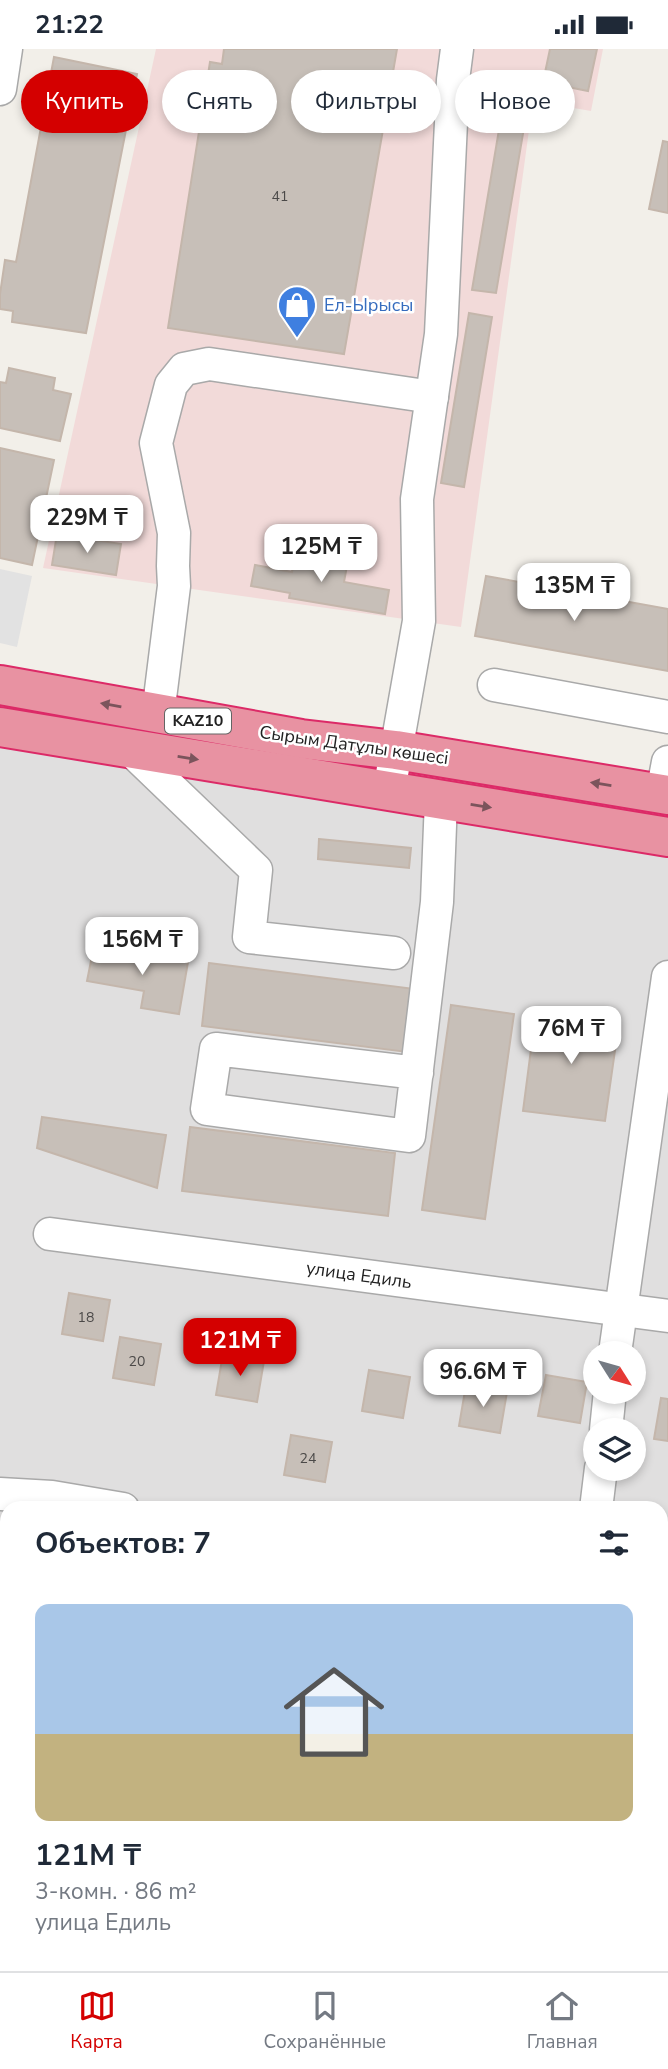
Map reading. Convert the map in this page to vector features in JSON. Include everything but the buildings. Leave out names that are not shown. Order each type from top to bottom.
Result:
[{"type":"highway","name":"Сырым Датұлы көшесі","points":[[0,685],[301,739],[666,783]]},
{"type":"highway","name":"KAZ10","points":[[0,727],[668,837]]},
{"type":"street","points":[[0,89],[6,49]]},
{"type":"street","points":[[390,791],[419,621],[417,499],[441,334],[453,80],[457,49]]},
{"type":"street","points":[[158,714],[174,586],[174,533],[156,443],[171,385],[184,369],[209,364],[432,397]]},
{"type":"street","points":[[494,685],[668,717]]},
{"type":"street","points":[[129,748],[256,870],[249,937],[394,953]]},
{"type":"street","points":[[417,1073],[216,1049],[207,1109],[409,1136],[417,1073],[437,902],[441,800]]},
{"type":"street","points":[[616,1341],[668,977]]},
{"type":"street","name":"улица Едиль","points":[[50,1234],[668,1316]]},
{"type":"street","points":[[597,1501],[599,1481]]},
{"type":"street","points":[[0,1494],[76,1501]]},
{"type":"shaded area","name":"Ел-Ырысы","points":[[156,49],[603,49],[591,111],[575,108],[575,70],[455,70],[455,133],[529,133],[461,627],[43,568],[138,133],[148,133],[148,86]]},
{"type":"shaded area","points":[[0,569],[32,576],[17,647],[0,643]]},
{"type":"shaded area","points":[[0,727],[668,837],[668,1501],[0,1501]]},
{"type":"place","name":"Ел-Ырысы","points":[[297,339]]}]
